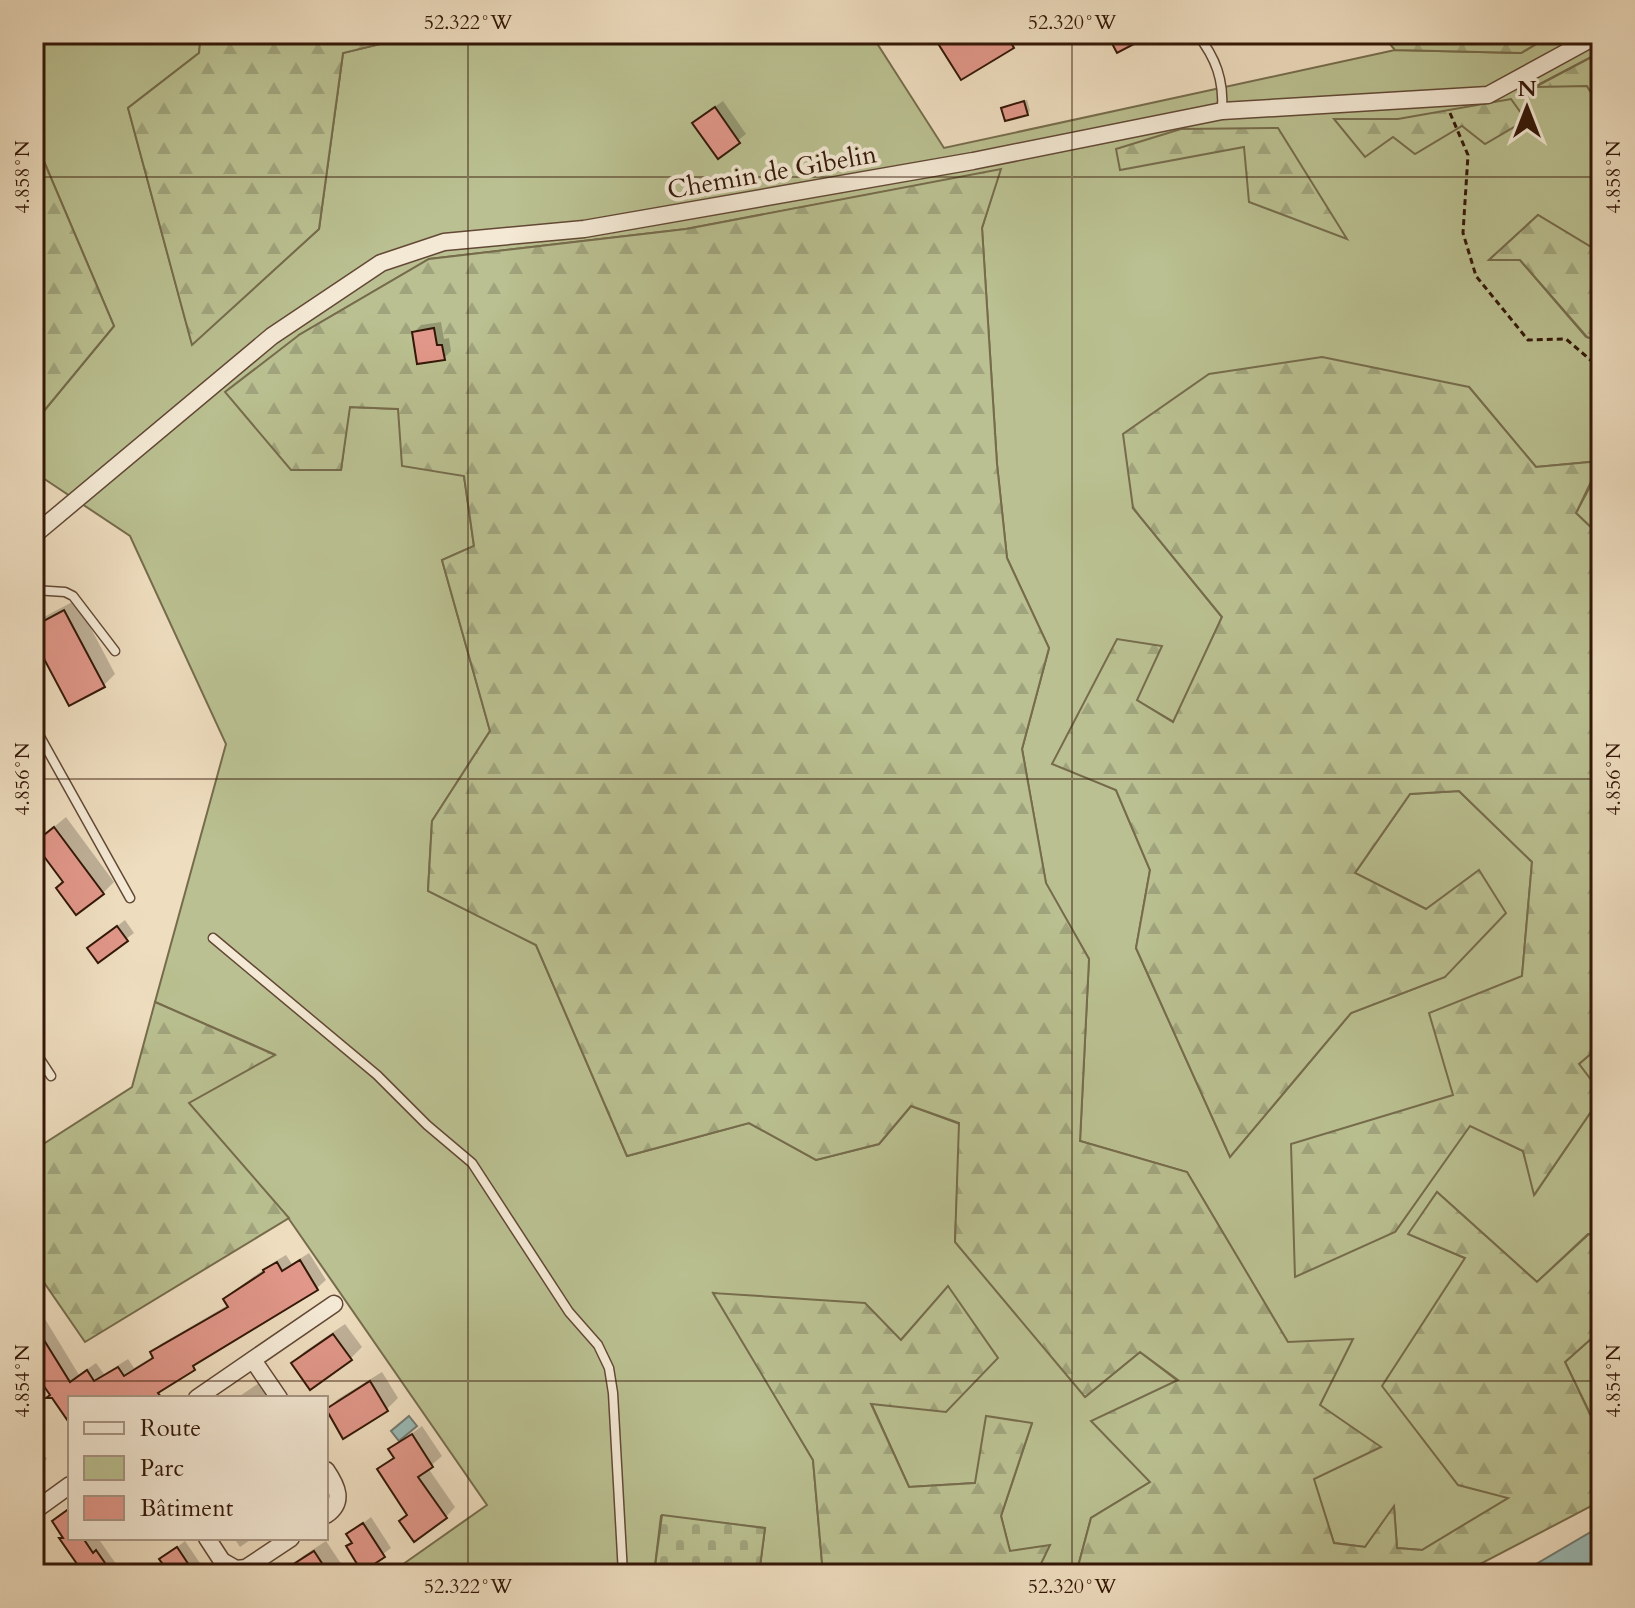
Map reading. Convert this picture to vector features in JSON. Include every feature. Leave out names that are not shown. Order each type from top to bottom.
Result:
[{"type":"street","name":"Chemin de Gibelin","points":[[34,535],[272,336],[381,263],[444,242],[600,226],[973,161],[1222,111],[1488,95],[1587,41],[1594,34]]},
{"type":"street","points":[[200,1396],[334,1304]]},
{"type":"street","points":[[253,1360],[278,1396]]},
{"type":"street","points":[[328,1473],[339,1496],[335,1509],[328,1514]]},
{"type":"street","points":[[34,1511],[68,1486]]},
{"type":"street","points":[[208,1540],[222,1561],[236,1569],[246,1568],[288,1540]]},
{"type":"lane","points":[[1197,34],[1213,53],[1223,89],[1222,111]]},
{"type":"lane","points":[[34,590],[65,592],[73,596],[115,651]]},
{"type":"lane","points":[[34,726],[130,898]]},
{"type":"lane","points":[[213,938],[377,1075],[427,1125],[472,1163],[569,1312],[598,1345],[609,1368],[613,1393],[623,1574]]},
{"type":"lane","points":[[34,1050],[51,1076]]},
{"type":"path","points":[[1443,98],[1468,155],[1463,233],[1476,276],[1528,340],[1566,339],[1601,369]]},
{"type":"green space","points":[[34,34],[201,34],[199,53],[128,108],[192,344],[319,229],[343,53],[421,34],[871,34],[944,148],[1395,50],[1521,53],[1553,34],[1601,34],[1601,52],[1536,86],[1587,86],[1601,109],[1601,253],[1538,215],[1490,259],[1520,260],[1586,337],[1601,342],[1601,461],[1536,467],[1469,387],[1133,508],[1222,617],[1174,722],[1136,700],[1053,763],[1116,790],[1150,870],[1136,948],[1230,1157],[1351,1013],[1445,977],[1426,909],[1355,873],[1410,794],[1459,791],[1532,862],[1522,976],[1453,1095],[1395,1232],[1470,1125],[1523,1151],[1535,1194],[1601,1097],[1601,1235],[1588,1234],[1537,1282],[1437,1192],[1409,1234],[1465,1258],[1509,1498],[1422,1550],[1397,1548],[1394,1507],[1365,1547],[1334,1543],[1313,1479],[1319,1405],[1288,1343],[1187,1172],[1080,1141],[1089,959],[1046,884],[1022,749],[1049,648],[1007,558],[997,464],[982,228],[1000,170],[686,229],[429,259],[299,335],[341,470],[349,407],[398,409],[464,476],[474,546],[442,560],[490,731],[432,821],[428,891],[536,945],[627,1156],[749,1123],[816,1160],[879,1144],[911,1106],[960,1124],[955,1242],[1086,1396],[1140,1352],[1178,1381],[1150,1482],[1091,1518],[1076,1574],[1036,1574],[1049,1546],[1010,1552],[1001,1516],[1032,1423],[975,1483],[909,1487],[871,1403],[949,1286],[900,1341],[714,1293],[813,1460],[823,1574],[759,1574],[765,1528],[661,1516],[654,1574],[453,1574],[399,1567],[487,1505],[289,1219],[188,1103],[274,1054],[155,1002],[226,744],[130,536],[34,472],[34,423],[114,326],[34,138]]},
{"type":"green space","points":[[201,34],[421,34],[343,53],[319,229],[192,345],[128,108],[199,53]]},
{"type":"green space","points":[[1381,34],[1553,34],[1521,53],[1395,50]]},
{"type":"green space","points":[[1601,52],[1601,109],[1587,86],[1535,87]]},
{"type":"green space","points":[[1511,99],[1526,120],[1485,144],[1462,126],[1415,154],[1393,137],[1365,157],[1334,119],[1398,119]]},
{"type":"green space","points":[[1278,128],[1347,239],[1249,202],[1244,147],[1120,170],[1116,149],[1181,129]]},
{"type":"green space","points":[[34,138],[114,326],[34,423]]},
{"type":"green space","points":[[1001,169],[982,228],[997,464],[1007,558],[1049,648],[1022,749],[1046,883],[1089,959],[1080,1141],[1187,1172],[1288,1342],[1353,1339],[1320,1405],[1381,1447],[1314,1479],[1334,1543],[1365,1547],[1394,1506],[1397,1548],[1422,1550],[1508,1498],[1458,1485],[1382,1386],[1465,1258],[1408,1234],[1437,1192],[1537,1282],[1589,1234],[1601,1235],[1601,1330],[1565,1362],[1598,1431],[1601,1431],[1601,1501],[1461,1574],[1076,1574],[1091,1518],[1150,1482],[1091,1421],[1178,1380],[1140,1352],[1085,1397],[955,1242],[959,1123],[911,1106],[879,1144],[816,1160],[749,1123],[627,1156],[536,945],[428,891],[432,821],[490,731],[442,560],[474,546],[464,476],[402,466],[398,409],[350,407],[341,470],[291,470],[225,392],[299,335],[429,259],[686,229]]},
{"type":"green space","points":[[1538,215],[1601,253],[1601,342],[1587,337],[1520,260],[1489,260]]},
{"type":"green space","points":[[1322,357],[1469,387],[1536,467],[1601,461],[1576,513],[1601,537],[1601,1045],[1579,1064],[1601,1097],[1534,1195],[1523,1151],[1470,1126],[1395,1232],[1295,1277],[1291,1144],[1453,1095],[1429,1013],[1522,976],[1532,862],[1459,791],[1410,794],[1355,873],[1426,909],[1479,870],[1506,913],[1445,977],[1351,1013],[1230,1157],[1136,948],[1150,870],[1116,790],[1052,764],[1117,639],[1162,646],[1137,700],[1173,722],[1222,617],[1133,508],[1123,434],[1209,374]]},
{"type":"green space","points":[[1601,466],[1601,537],[1576,513]]},
{"type":"green space","points":[[155,1002],[275,1055],[189,1103],[289,1218],[85,1342],[34,1268],[34,1150],[132,1087]]},
{"type":"green space","points":[[1601,1045],[1601,1093],[1579,1064]]},
{"type":"green space","points":[[948,1286],[998,1358],[946,1412],[871,1404],[909,1487],[975,1483],[986,1416],[1032,1423],[1001,1516],[1010,1551],[1050,1545],[1036,1574],[823,1574],[813,1460],[713,1293],[865,1303],[901,1340]]},
{"type":"green space","points":[[1601,1330],[1601,1431],[1599,1432],[1565,1362]]},
{"type":"green space","points":[[662,1515],[765,1528],[759,1574],[654,1574]]},
{"type":"green space","points":[[399,1567],[453,1573],[389,1574]]},
{"type":"water","points":[[409,1416],[417,1426],[399,1441],[391,1431]]},
{"type":"water","points":[[1601,1526],[1601,1574],[1519,1574]]},
{"type":"building","points":[[932,34],[1006,34],[1014,48],[961,80]]},
{"type":"building","points":[[1107,34],[1153,34],[1117,53]]},
{"type":"building","points":[[1024,101],[1028,115],[1005,121],[1001,108]]},
{"type":"building","points":[[715,107],[740,143],[718,159],[692,123]]},
{"type":"building","points":[[434,328],[437,345],[442,345],[445,360],[417,364],[412,332]]},
{"type":"building","points":[[64,610],[105,687],[69,706],[34,640],[34,626]]},
{"type":"building","points":[[54,827],[104,894],[76,915],[56,888],[63,882],[34,843]]},
{"type":"building","points":[[117,926],[128,941],[98,963],[87,948]]},
{"type":"building","points":[[300,1260],[318,1290],[193,1366],[195,1370],[158,1393],[160,1396],[68,1396],[68,1421],[52,1398],[46,1398],[50,1395],[39,1379],[34,1382],[34,1324],[70,1382],[87,1370],[94,1381],[118,1367],[124,1376],[153,1358],[150,1352],[228,1307],[223,1299],[263,1270],[277,1262],[282,1271]]},
{"type":"building","points":[[333,1334],[352,1360],[310,1390],[291,1363]]},
{"type":"building","points":[[370,1381],[388,1411],[343,1439],[328,1408]]},
{"type":"building","points":[[412,1434],[433,1467],[418,1477],[447,1518],[414,1542],[399,1521],[407,1515],[377,1469],[394,1458],[388,1449]]},
{"type":"building","points":[[68,1509],[68,1540],[84,1540],[93,1553],[96,1550],[108,1574],[84,1574],[59,1538],[63,1538],[52,1521]]},
{"type":"building","points":[[363,1523],[385,1557],[362,1572],[346,1546],[352,1543],[346,1534]]},
{"type":"building","points":[[177,1547],[195,1574],[170,1574],[159,1559]]},
{"type":"building","points":[[314,1551],[329,1574],[278,1574]]}]
